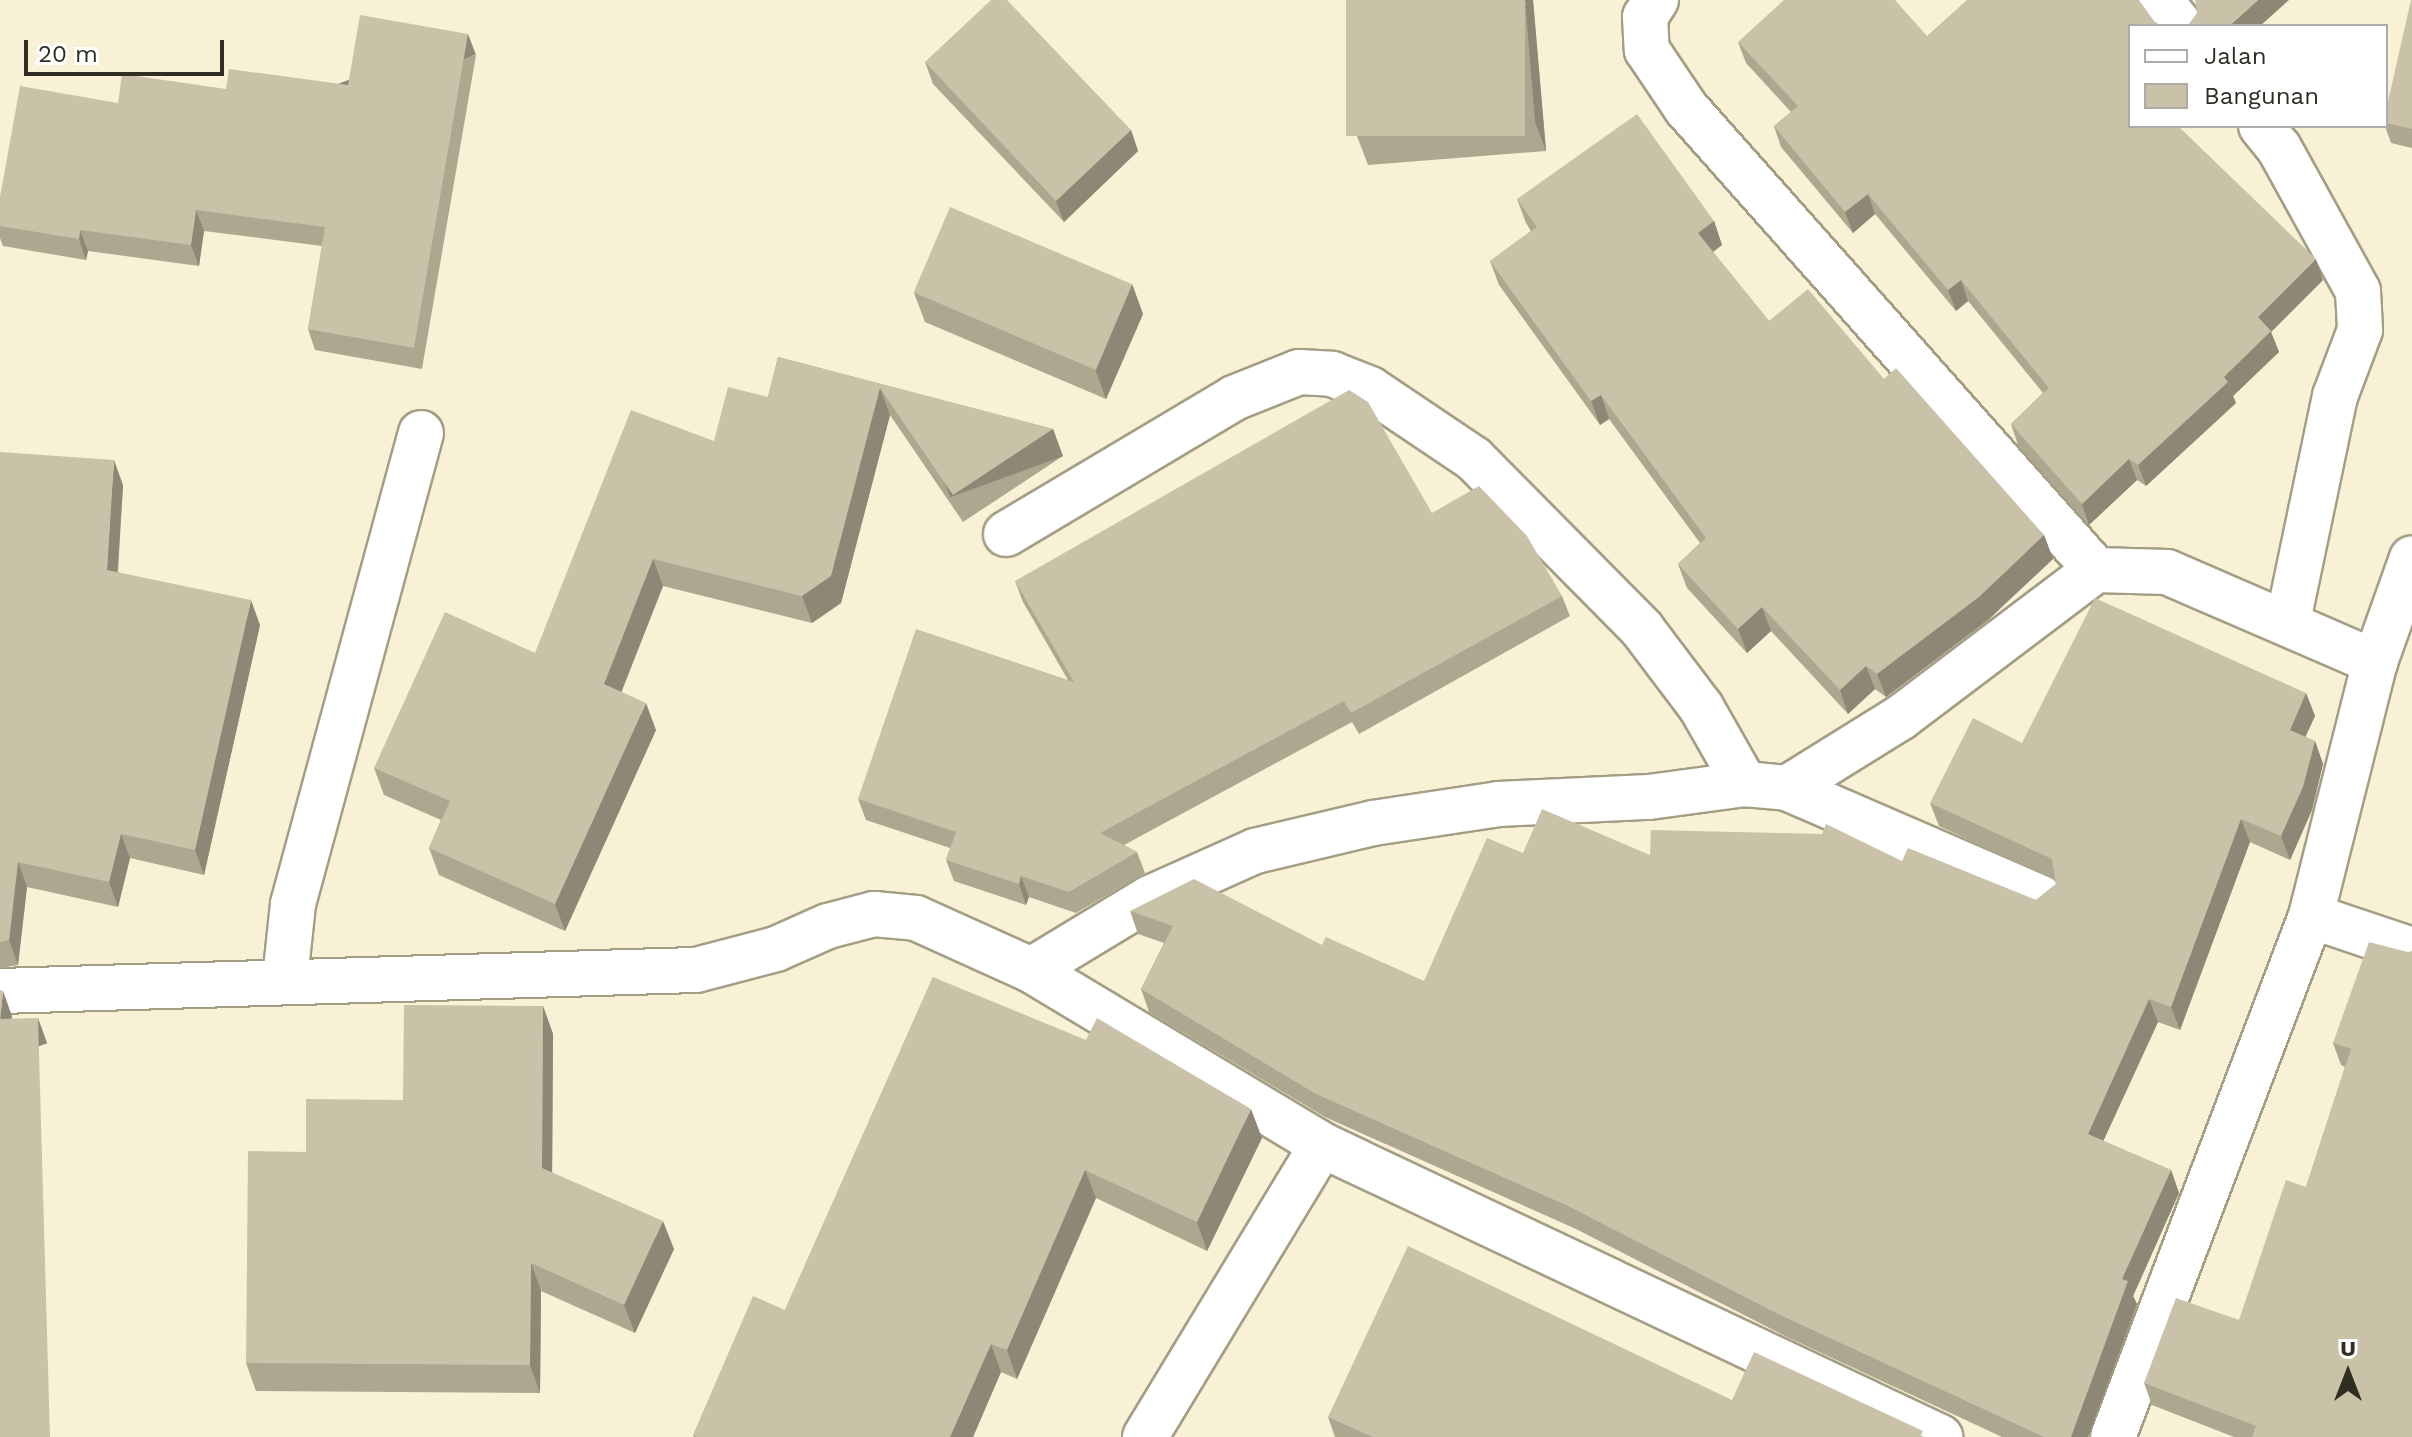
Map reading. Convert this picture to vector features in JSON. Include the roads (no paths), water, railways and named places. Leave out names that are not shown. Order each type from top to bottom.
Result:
[{"type":"street","points":[[1656,0],[1645,17],[1647,50],[1686,108],[2096,570]]},
{"type":"street","points":[[2160,0],[2179,24]]},
{"type":"street","points":[[2263,128],[2279,148],[2358,291],[2360,330],[2335,396],[2288,620]]},
{"type":"street","points":[[1006,534],[1234,398],[1299,372],[1332,374],[1370,389],[1474,459],[1642,629],[1766,786],[2041,898]]},
{"type":"street","points":[[285,979],[293,904],[421,433]]},
{"type":"street","points":[[2113,1437],[2311,916],[2375,662],[2412,558]]},
{"type":"street","points":[[1031,970],[1150,898],[1255,851],[1373,823],[1498,804],[1649,797],[1766,786],[1900,718],[2096,570],[2167,572],[2288,620],[2375,662]]},
{"type":"street","points":[[0,991],[285,979],[560,978],[696,970],[776,949],[828,926],[874,914],[916,918],[1031,970],[1322,1145],[1940,1437]]},
{"type":"street","points":[[2311,916],[2412,950]]},
{"type":"street","points":[[1145,1437],[1322,1145]]}]
